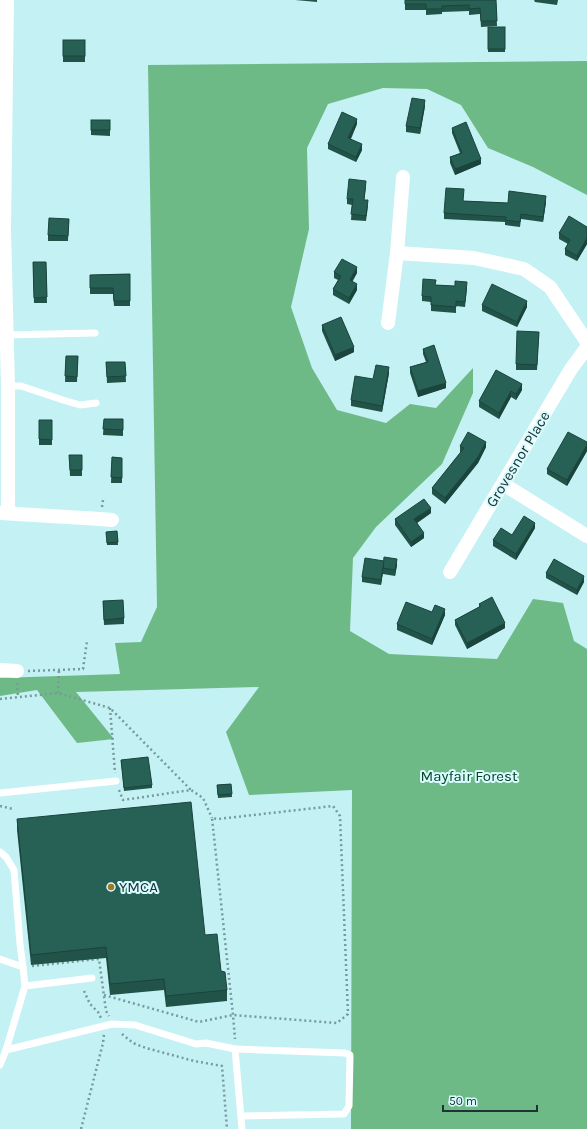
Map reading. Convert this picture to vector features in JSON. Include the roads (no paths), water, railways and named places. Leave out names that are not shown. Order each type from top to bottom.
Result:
[{"type":"street","points":[[7,0],[2,229],[8,386],[4,513],[112,520]]},
{"type":"street","points":[[388,323],[397,252],[403,177]]},
{"type":"street","points":[[397,252],[474,258],[524,270],[550,288],[587,342]]},
{"type":"street","name":"Grovesnor Place","points":[[450,572],[571,369],[587,347]]},
{"type":"street","points":[[503,484],[587,536]]},
{"type":"street","points":[[0,670],[17,671]]},
{"type":"lane","points":[[6,335],[95,333]]},
{"type":"lane","points":[[8,386],[21,386],[80,405],[96,404]]},
{"type":"lane","points":[[0,794],[116,781]]},
{"type":"lane","points":[[0,852],[14,870],[25,986],[0,1065]]},
{"type":"lane","points":[[0,959],[23,967]]},
{"type":"lane","points":[[25,986],[92,978]]},
{"type":"lane","points":[[6,1050],[108,1024],[135,1025],[196,1044],[206,1043],[235,1049],[345,1053],[350,1055],[349,1106],[344,1114],[241,1116]]},
{"type":"lane","points":[[235,1049],[242,1129]]},
{"type":"place","name":"YMCA","points":[[111,887]]},
{"type":"park label","name":"Mayfair Forest","points":[[469,776]]}]
